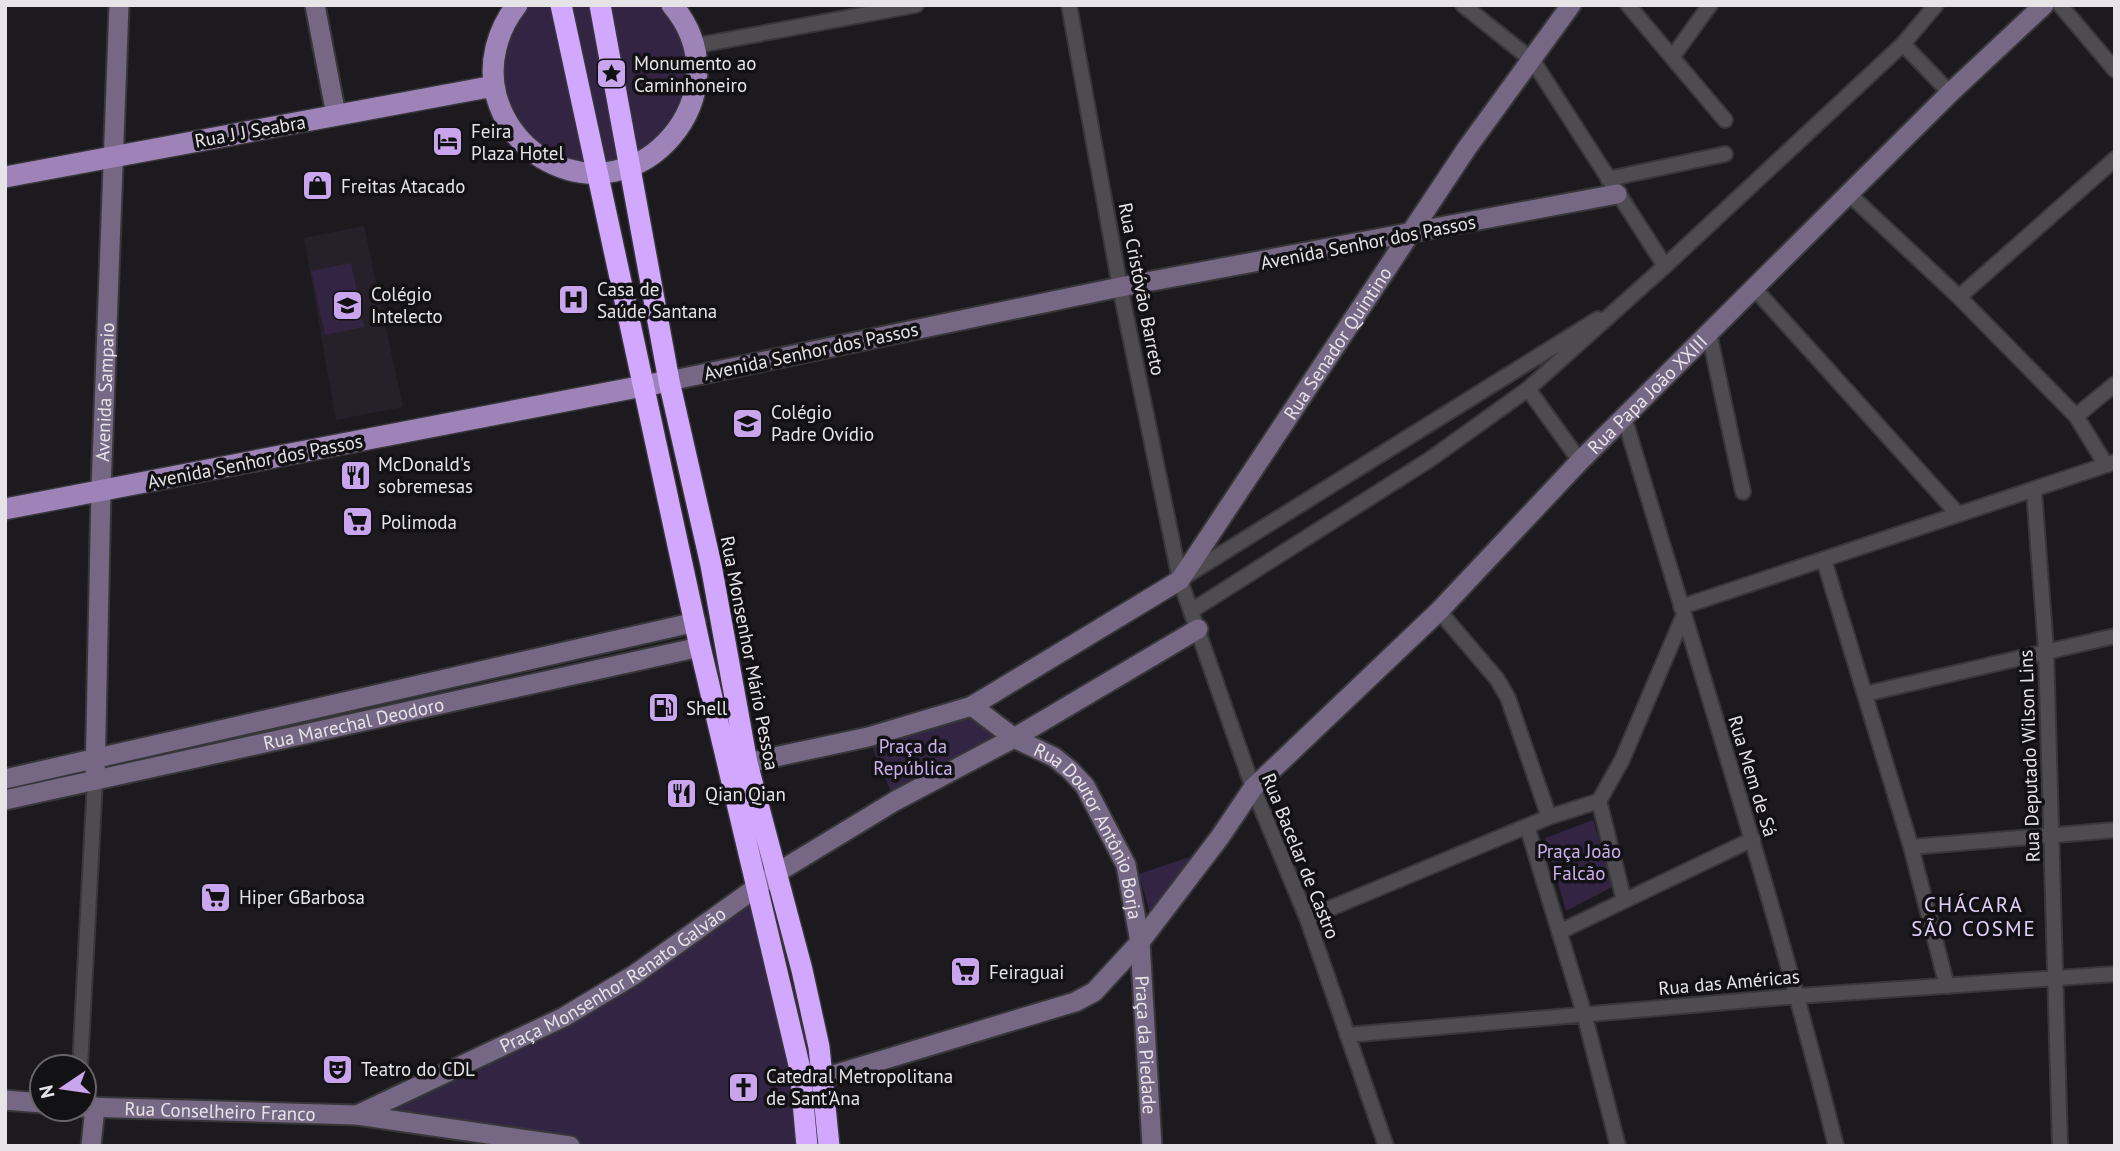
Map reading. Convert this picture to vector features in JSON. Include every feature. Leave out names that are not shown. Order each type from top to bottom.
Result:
[{"type":"highway","points":[[561,5],[701,647],[800,1069],[807,1146]]},
{"type":"highway","name":"Rua Monsenhor Mário Pessoa","points":[[600,5],[669,381],[711,565],[747,763],[802,970],[823,1078],[829,1146]]},
{"type":"highway","points":[[679,537],[696,570],[729,727],[736,746],[747,763]]},
{"type":"main road","points":[[517,5],[499,37],[493,61],[494,86],[508,124],[534,152],[572,171],[597,173],[628,168],[660,150],[687,115],[697,70],[694,46],[681,16],[672,5]]},
{"type":"main road","name":"Rua J J Seabra","points":[[5,177],[494,86]]},
{"type":"main road","name":"Avenida Senhor dos Passos","points":[[5,509],[669,381]]},
{"type":"street","name":"Avenida Sampaio","points":[[96,780],[101,489],[119,5]]},
{"type":"street","points":[[315,5],[336,115]]},
{"type":"street","points":[[694,46],[864,10],[916,5]]},
{"type":"street","name":"Rua Cristóvão Barreto","points":[[1069,5],[1120,287],[1180,580]]},
{"type":"street","points":[[1462,5],[1533,61],[1665,266]]},
{"type":"street","name":"Rua Senador Quintino","points":[[1180,580],[1467,148],[1533,61],[1571,5]]},
{"type":"street","points":[[1628,5],[1725,120]]},
{"type":"street","points":[[1673,56],[1710,5]]},
{"type":"street","points":[[756,890],[775,874],[895,801],[1014,738],[1194,620],[1429,460],[1528,388],[1627,301],[1903,44],[1936,5]]},
{"type":"street","name":"Rua Papa João XXIII","points":[[823,1078],[1085,999],[1140,942],[1220,837],[1253,788],[1439,611],[1580,461],[1625,420],[1950,93],[2044,5]]},
{"type":"street","points":[[2060,5],[2115,70]]},
{"type":"street","points":[[1903,44],[1950,93]]},
{"type":"street","points":[[1613,186],[1724,154]]},
{"type":"street","points":[[1959,297],[2115,159]]},
{"type":"street","name":"Avenida Senhor dos Passos","points":[[669,381],[1120,287],[1412,234],[1613,186]]},
{"type":"street","points":[[1307,918],[1549,817],[1599,801],[1622,760],[1682,612],[1957,513],[2034,491],[2110,464],[2076,415],[1959,297],[1849,194]]},
{"type":"street","points":[[1754,288],[1957,513]]},
{"type":"street","points":[[747,763],[868,737],[972,706],[1180,580],[1627,301]]},
{"type":"street","points":[[1709,333],[1743,492]]},
{"type":"street","points":[[2076,415],[2115,384]]},
{"type":"street","points":[[1528,388],[1580,461]]},
{"type":"street","name":"Rua Mem de Sá","points":[[1625,420],[1753,839],[1798,996],[1836,1146]]},
{"type":"street","name":"Rua Deputado Wilson Lins","points":[[2034,491],[2046,650],[2060,1146]]},
{"type":"street","points":[[1824,560],[1911,847],[1947,986]]},
{"type":"street","name":"Rua Bacelar de Castro","points":[[1180,580],[1253,788],[1307,918],[1386,1146]]},
{"type":"street","points":[[1439,611],[1497,679],[1508,698],[1549,817]]},
{"type":"street","name":"Rua Marechal Deodoro","points":[[5,779],[696,622]]},
{"type":"street","points":[[1865,694],[2115,636]]},
{"type":"street","name":"Rua Marechal Deodoro","points":[[5,800],[701,647]]},
{"type":"street","name":"Rua Doutor Antônio Borja","points":[[972,706],[1014,738],[1054,757],[1085,786],[1126,865],[1140,942]]},
{"type":"street","points":[[81,1053],[96,780]]},
{"type":"street","points":[[1599,801],[1624,900]]},
{"type":"street","points":[[1527,826],[1584,1013],[1618,1146]]},
{"type":"street","points":[[1911,847],[2115,830]]},
{"type":"street","points":[[1559,932],[1753,839]]},
{"type":"street","name":"Praça Monsenhor Renato Galvão","points":[[357,1115],[564,1017],[634,975],[756,890]]},
{"type":"street","name":"Praça da Piedade","points":[[1140,942],[1152,1146]]},
{"type":"street","name":"Rua das Américas","points":[[1348,1035],[1584,1013],[2115,974]]},
{"type":"street","points":[[5,1100],[28,1102]]},
{"type":"street","name":"Rua Conselheiro Franco","points":[[98,1107],[357,1115]]},
{"type":"street","points":[[357,1115],[570,1146]]},
{"type":"street","points":[[90,1123],[91,1146]]},
{"type":"shaded area","name":"Colégio Intelecto","points":[[364,226],[403,407],[336,420],[304,238]]},
{"type":"green space","points":[[517,5],[672,5],[694,46],[687,115],[618,171],[534,152],[494,86]]},
{"type":"green space","points":[[351,263],[364,327],[325,335],[311,271]]},
{"type":"green space","name":"Praça da República","points":[[972,706],[1014,738],[895,801],[868,737]]},
{"type":"green space","name":"Praça João Falcão","points":[[1593,820],[1614,886],[1566,911],[1545,838]]},
{"type":"green space","points":[[1198,854],[1152,920],[1139,874]]},
{"type":"green space","points":[[752,905],[794,1069],[802,1146],[577,1146],[358,1115],[637,977]]},
{"type":"place","name":"Monumento ao Caminhoneiro","points":[[611,74]]},
{"type":"place","name":"Feira Plaza Hotel","points":[[448,142]]},
{"type":"place","name":"Freitas Atacado","points":[[318,186]]},
{"type":"place","name":"Casa de Saúde Santana","points":[[574,300]]},
{"type":"place","name":"Colégio Intelecto","points":[[348,305]]},
{"type":"place","name":"Colégio Padre Ovídio","points":[[748,423]]},
{"type":"place","name":"McDonald's sobremesas","points":[[355,475]]},
{"type":"place","name":"Polimoda","points":[[358,522]]},
{"type":"place","name":"Shell","points":[[663,708]]},
{"type":"place","name":"Qian Qian","points":[[682,794]]},
{"type":"place","name":"Hiper GBarbosa","points":[[216,897]]},
{"type":"place","name":"Feiraguai","points":[[966,972]]},
{"type":"place","name":"Teatro do CDL","points":[[338,1069]]},
{"type":"place","name":"Catedral Metropolitana de Sant'Ana","points":[[743,1087]]},
{"type":"district","name":"CHÁCARA SÃO COSME","points":[[1974,916]]}]
